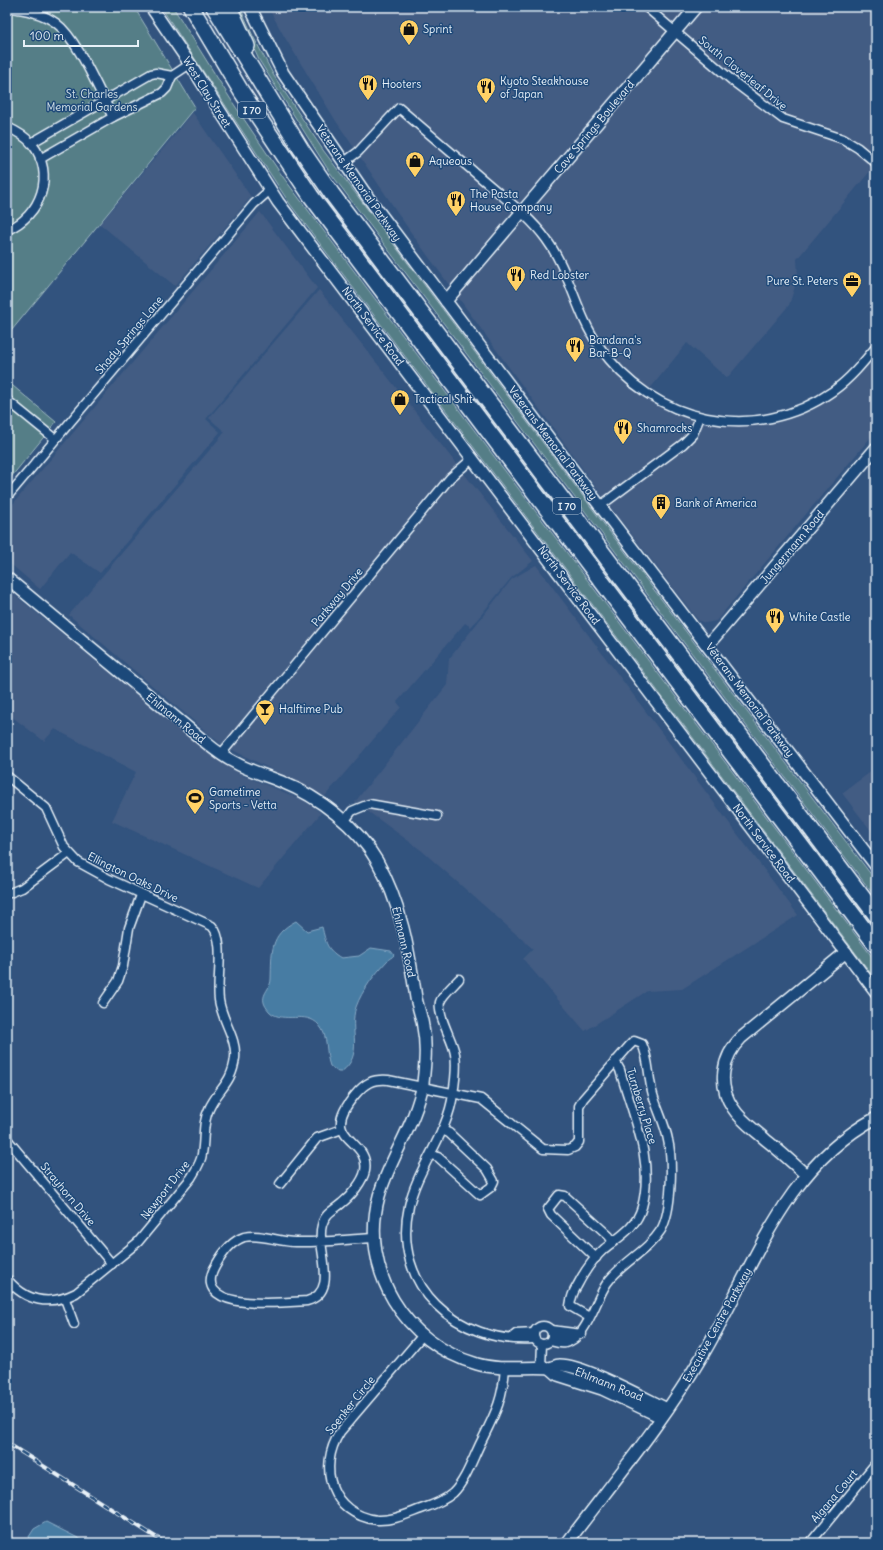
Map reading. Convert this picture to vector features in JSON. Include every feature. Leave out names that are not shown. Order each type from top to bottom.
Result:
[{"type":"highway","points":[[179,7],[219,57]]},
{"type":"highway","name":"I 70","points":[[191,7],[219,57],[262,125],[316,202],[876,945]]},
{"type":"highway","name":"I 70","points":[[214,7],[301,149],[332,194],[876,915]]},
{"type":"highway","points":[[229,7],[248,48],[252,71]]},
{"type":"street","name":"West Clay Street","points":[[151,7],[190,64],[262,178]]},
{"type":"street","name":"Veterans Memorial Parkway","points":[[250,7],[283,73],[343,163],[600,506],[876,866]]},
{"type":"street","name":"South Cloverleaf Drive","points":[[646,7],[740,87],[783,119],[843,139],[858,148],[876,163]]},
{"type":"street","name":"Cave Springs Boulevard","points":[[446,301],[696,7]]},
{"type":"street","points":[[7,8],[35,13],[56,23],[66,32],[113,117]]},
{"type":"street","points":[[40,158],[113,117],[162,93],[167,88],[172,76],[190,64]]},
{"type":"street","points":[[31,143],[151,74],[156,73],[172,76]]},
{"type":"street","points":[[343,163],[358,152],[399,108],[521,212],[535,226],[550,246],[570,285],[587,328],[613,365],[624,377],[646,394],[669,407],[700,417],[735,422],[750,421],[790,412],[832,391],[859,368],[876,348]]},
{"type":"street","points":[[7,127],[20,133],[31,143],[40,158],[44,174],[43,189],[38,204],[29,216],[17,226],[7,230]]},
{"type":"street","name":"North Service Road","points":[[262,178],[876,992]]},
{"type":"street","name":"Shady Springs Lane","points":[[7,497],[254,204],[270,190]]},
{"type":"street","points":[[7,400],[55,439]]},
{"type":"street","points":[[600,506],[683,444],[693,434],[700,417]]},
{"type":"street","name":"Jungermann Road","points":[[708,645],[876,448]]},
{"type":"street","name":"Parkway Drive","points":[[221,754],[450,478],[473,458]]},
{"type":"street","name":"Ehlmann Road","points":[[7,578],[221,754],[245,768],[283,782],[309,796],[344,822],[364,843],[376,860],[391,889],[399,913],[423,1027],[425,1064],[422,1087],[412,1124],[379,1196],[374,1238],[378,1264],[389,1295],[405,1318],[422,1336],[447,1352],[478,1365],[546,1368],[558,1375],[602,1389],[664,1413]]},
{"type":"street","name":"Ellington Oaks Drive","points":[[7,776],[46,808],[69,853],[88,869],[141,895],[212,926],[216,931]]},
{"type":"street","points":[[344,822],[352,811],[369,804],[437,816]]},
{"type":"street","points":[[7,894],[22,888],[69,853]]},
{"type":"street","points":[[103,1003],[118,981],[124,966],[129,928],[141,895]]},
{"type":"street","name":"Newport Drive","points":[[7,1279],[23,1294],[37,1300],[50,1302],[64,1299],[76,1293],[138,1242],[194,1173],[202,1155],[204,1127],[208,1112],[228,1082],[233,1070],[235,1045],[222,1016],[219,999],[219,945],[216,931]]},
{"type":"street","points":[[806,1175],[733,1109],[725,1092],[723,1082],[725,1065],[732,1048],[741,1038],[846,952]]},
{"type":"street","points":[[459,978],[440,1002],[455,1055],[453,1094],[450,1109],[442,1130],[409,1204],[406,1223],[407,1244],[412,1265],[419,1282],[430,1299],[442,1312],[458,1322],[492,1335],[518,1340],[534,1336],[549,1338],[566,1343],[582,1334]]},
{"type":"street","name":"Turnberry Place","points":[[342,1129],[340,1118],[343,1110],[367,1083],[375,1080],[388,1080],[453,1094],[471,1096],[488,1103],[543,1149],[568,1150],[575,1147],[579,1142],[579,1106],[582,1099],[634,1041],[642,1044],[645,1051],[654,1101],[669,1140],[671,1164],[670,1191],[666,1216],[662,1228],[651,1244],[618,1270],[608,1283],[589,1317],[582,1334]]},
{"type":"street","name":"Turnberry Place","points":[[589,1317],[570,1306],[570,1299],[588,1266],[613,1242],[629,1230],[637,1220],[642,1206],[645,1155],[620,1070],[615,1061]]},
{"type":"street","name":"Executive Centre Parkway","points":[[567,1543],[664,1413],[702,1356],[776,1216],[806,1175],[841,1141],[876,1118]]},
{"type":"street","points":[[280,1184],[317,1138],[342,1129],[347,1139],[362,1154],[366,1164],[363,1176],[343,1203],[331,1210],[322,1223],[322,1242],[324,1286],[321,1293],[314,1299],[307,1301],[248,1303],[225,1297],[214,1289],[212,1279],[214,1269],[233,1243],[239,1239],[251,1236],[294,1242],[322,1242],[374,1238]]},
{"type":"street","points":[[431,1155],[438,1158],[480,1195],[491,1187],[494,1181],[487,1169],[449,1134],[442,1130]]},
{"type":"street","name":"Strayhorn Drive","points":[[7,1139],[112,1264]]},
{"type":"street","points":[[596,1258],[551,1215],[548,1209],[559,1195],[565,1196],[609,1236],[613,1242]]},
{"type":"street","points":[[64,1299],[74,1324]]},
{"type":"street","points":[[534,1336],[540,1326],[546,1326],[549,1338],[546,1368]]},
{"type":"street","points":[[549,1338],[582,1334]]},
{"type":"street","name":"Soenker Circle","points":[[422,1336],[340,1432],[333,1444],[328,1467],[333,1489],[346,1505],[365,1517],[377,1520],[397,1517],[436,1504],[447,1498],[455,1491],[466,1472],[501,1398],[505,1367]]},
{"type":"street","name":"Algana Court","points":[[810,1543],[876,1463]]},
{"type":"shaded area","points":[[268,7],[876,7],[876,164],[797,259],[798,277],[789,305],[727,378],[687,343],[644,396],[680,414],[708,422],[753,424],[804,411],[819,404],[848,384],[876,354],[876,431],[716,621],[705,623],[698,620],[609,505],[410,231],[336,121]]},
{"type":"shaded area","points":[[193,113],[251,197],[175,286],[100,224]]},
{"type":"shaded area","points":[[260,212],[317,288],[206,419],[220,432],[100,573],[70,552],[40,589],[7,561],[7,511]]},
{"type":"shaded area","points":[[319,290],[533,561],[511,578],[471,627],[465,623],[397,702],[401,707],[325,796],[221,744],[69,615],[225,432],[209,418]]},
{"type":"shaded area","points":[[536,565],[798,915],[682,989],[647,991],[585,1031],[523,959],[533,949],[421,850],[355,802],[447,685],[449,659],[512,579]]},
{"type":"shaded area","points":[[7,589],[209,753],[244,776],[303,800],[321,813],[258,888],[112,821],[136,772],[55,729],[44,741],[7,713]]},
{"type":"shaded area","points":[[876,768],[876,837],[842,793]]},
{"type":"shaded area","points":[[296,921],[307,931],[322,927],[327,945],[332,952],[341,958],[359,956],[371,948],[391,951],[394,955],[388,960],[365,988],[356,1007],[354,1016],[354,1050],[348,1065],[341,1072],[338,1072],[330,1066],[326,1039],[319,1025],[308,1018],[281,1017],[275,1015],[270,1012],[264,1002],[265,994],[271,979],[272,952],[276,938],[287,926]]},
{"type":"shaded area","points":[[46,1522],[86,1543],[25,1543],[34,1529]]},
{"type":"green space","name":"St. Charles Memorial Gardens","points":[[7,7],[134,7],[195,107],[7,336]]},
{"type":"green space","points":[[161,7],[173,7],[233,103],[283,177],[876,962],[876,980],[290,204]]},
{"type":"green space","points":[[235,7],[240,7],[274,76],[323,150],[600,519],[876,881],[876,898],[329,171],[259,60]]},
{"type":"green space","points":[[7,381],[56,422],[7,482]]},
{"type":"railway","points":[[7,1443],[165,1543]]},
{"type":"place","name":"Sprint","points":[[409,46]]},
{"type":"place","name":"Hooters","points":[[368,101]]},
{"type":"place","name":"Kyoto Steakhouse of Japan","points":[[486,104]]},
{"type":"place","name":"Aqueous","points":[[415,178]]},
{"type":"place","name":"The Pasta House Company","points":[[456,217]]},
{"type":"place","name":"Red Lobster","points":[[516,292]]},
{"type":"place","name":"Pure St. Peters","points":[[852,298]]},
{"type":"place","name":"Bandana's Bar-B-Q","points":[[575,363]]},
{"type":"place","name":"Tactical Shit","points":[[400,416]]},
{"type":"place","name":"Shamrocks","points":[[623,445]]},
{"type":"place","name":"Bank of America","points":[[661,520]]},
{"type":"place","name":"White Castle","points":[[775,634]]},
{"type":"place","name":"Halftime Pub","points":[[265,726]]},
{"type":"place","name":"Gametime Sports - Vetta","points":[[195,815]]}]
